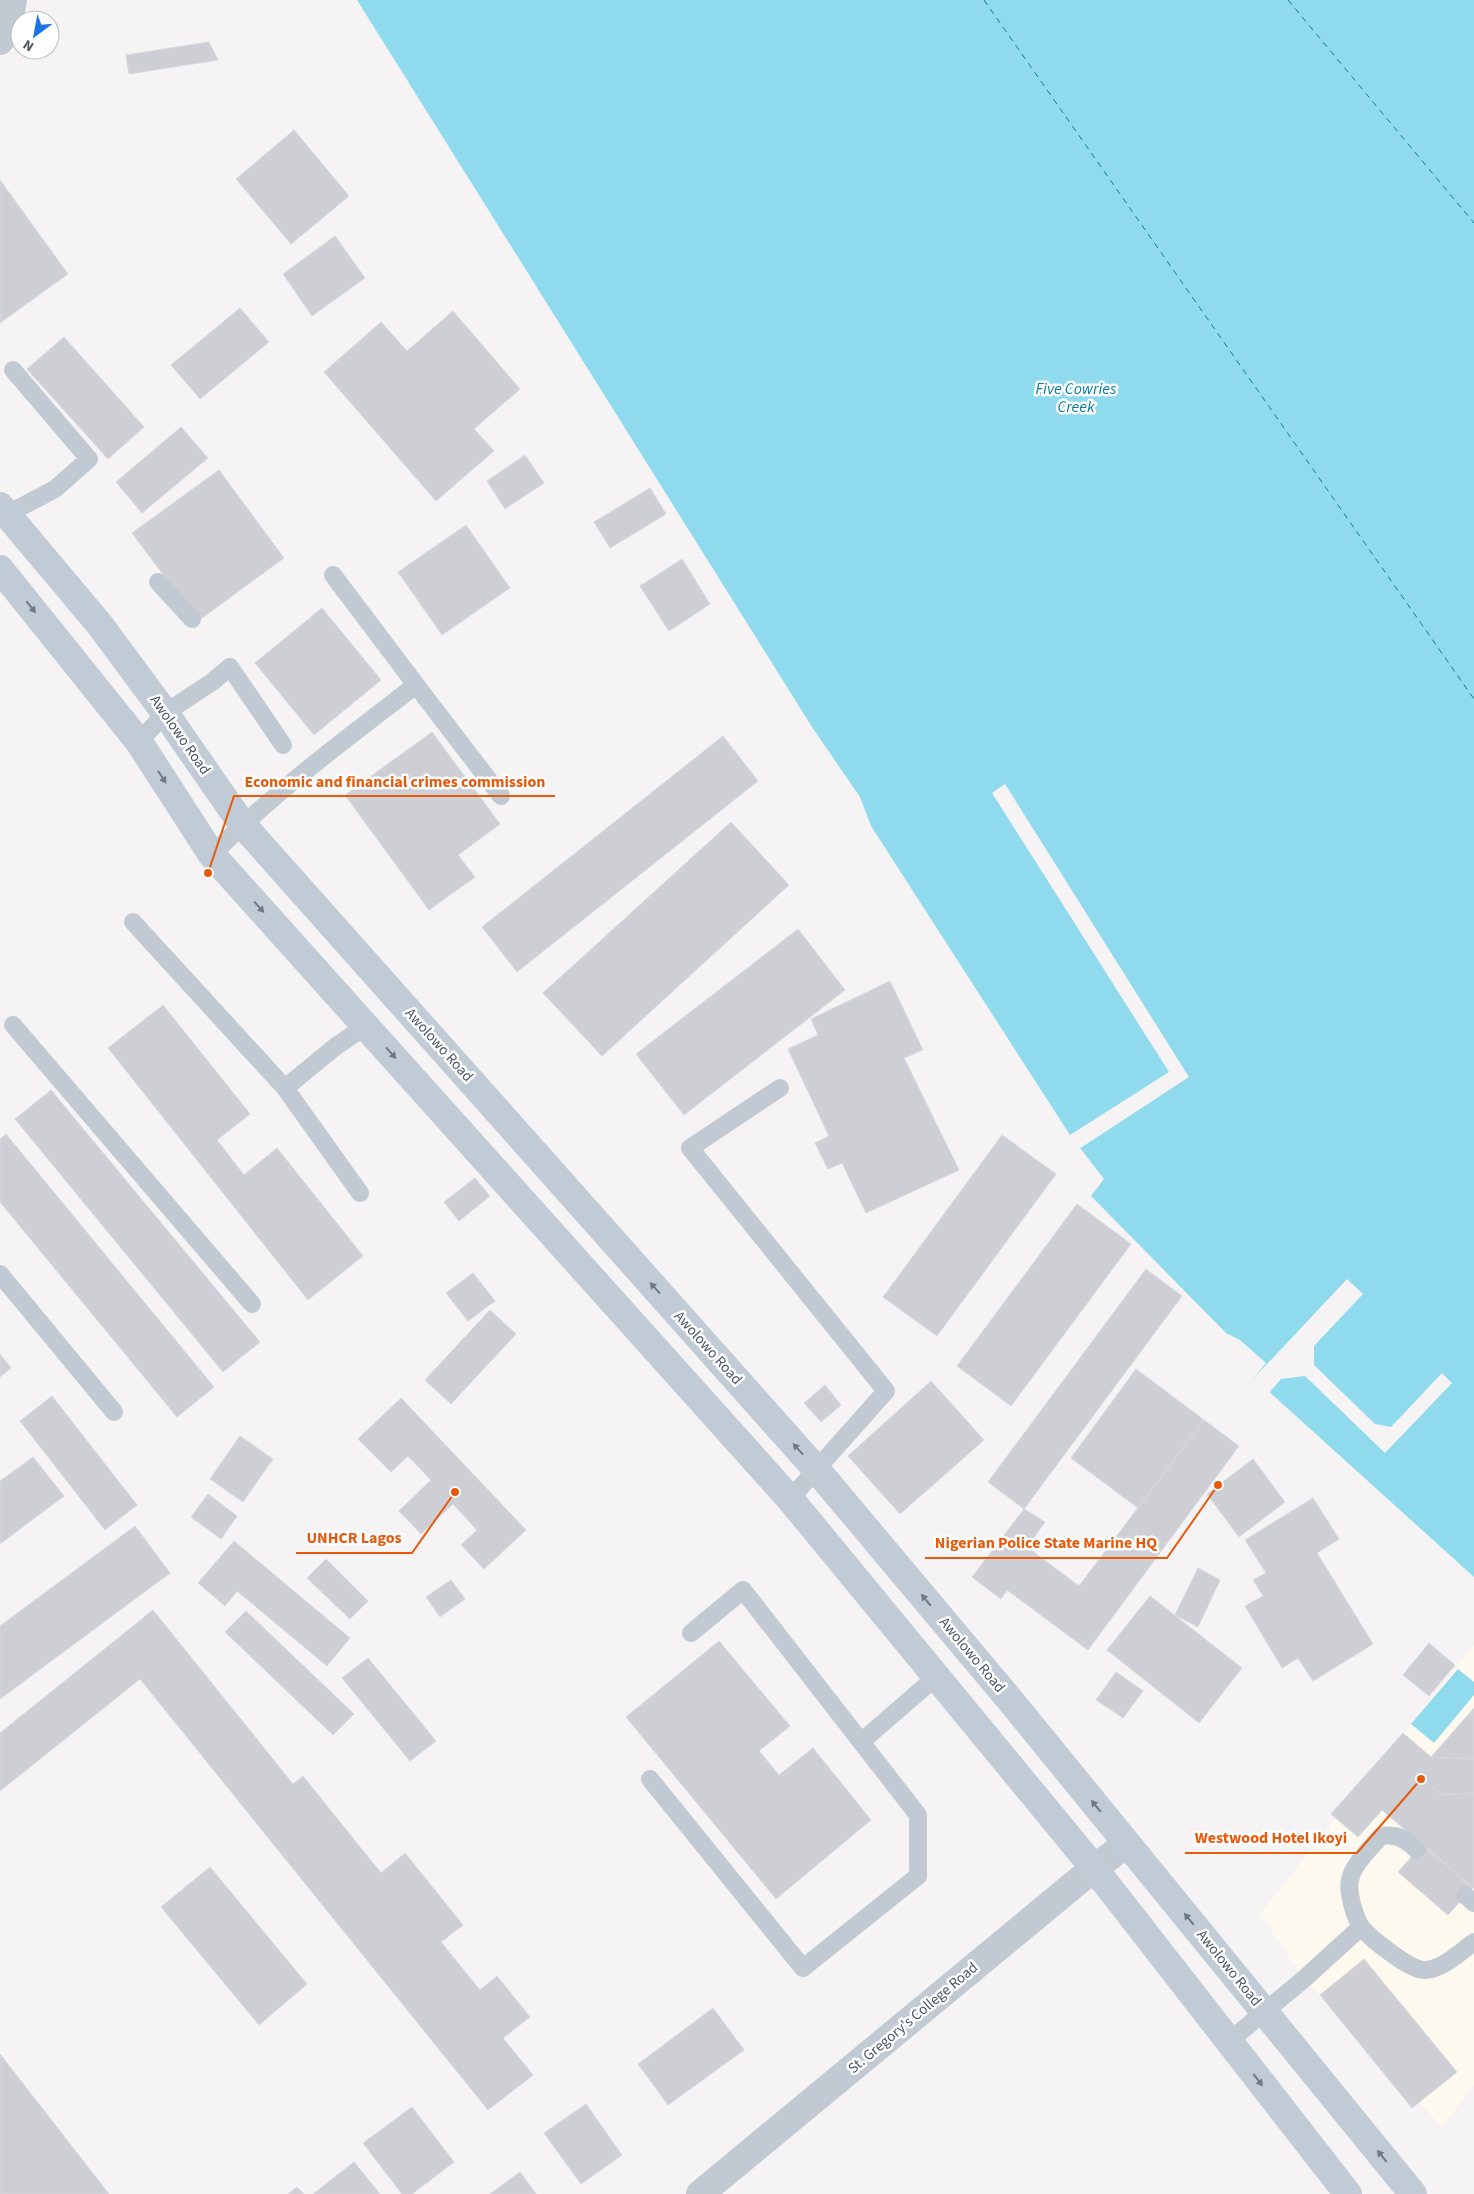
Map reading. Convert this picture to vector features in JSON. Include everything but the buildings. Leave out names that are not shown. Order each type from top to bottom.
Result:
[{"type":"main road","name":"Awolowo Road","points":[[2,512],[100,625],[165,713],[242,824],[816,1469],[1010,1700],[1413,2194]]},
{"type":"main road","points":[[0,569],[139,742],[212,855],[790,1499],[1094,1868],[1348,2194]]},
{"type":"street","points":[[0,41],[9,22],[13,0]]},
{"type":"street","name":"St. Gregory's College Road","points":[[700,2194],[1094,1868],[1127,1844]]},
{"type":"lane","points":[[2,512],[55,489],[89,459],[13,370]]},
{"type":"lane","points":[[333,575],[501,796]]},
{"type":"lane","points":[[158,582],[192,619]]},
{"type":"lane","points":[[139,742],[165,713],[212,682],[230,667],[283,744]]},
{"type":"lane","points":[[212,855],[242,824],[293,779],[416,685]]},
{"type":"lane","points":[[133,922],[285,1088],[360,1193]]},
{"type":"lane","points":[[13,1025],[252,1304]]},
{"type":"lane","points":[[285,1088],[335,1047],[366,1026]]},
{"type":"lane","points":[[780,1088],[690,1148],[886,1392],[790,1499]]},
{"type":"lane","points":[[0,1274],[114,1412]]},
{"type":"lane","points":[[650,1779],[803,1968],[918,1876],[918,1815],[743,1590],[691,1633]]},
{"type":"lane","points":[[861,1742],[936,1677]]},
{"type":"lane","points":[[1417,1850],[1404,1838],[1392,1835],[1381,1836],[1352,1871],[1349,1882],[1349,1895],[1361,1927],[1407,1966],[1423,1970],[1436,1968],[1474,1942]]},
{"type":"lane","points":[[1228,2042],[1304,1979],[1361,1927]]},
{"type":"shaded area","points":[[1474,1645],[1474,2085],[1442,2127],[1304,1979],[1260,1914]]},
{"type":"water","name":"Five Cowries Creek","points":[[357,0],[1474,0],[1474,1577],[1254,1378],[1266,1363],[1240,1340],[1226,1333],[1091,1196],[1104,1179],[1070,1135],[871,826],[860,797],[812,727]]},
{"type":"water","points":[[1458,1669],[1474,1682],[1474,1695],[1434,1743],[1411,1724]]},
{"type":"pier","points":[[1005,784],[1189,1077],[1079,1149],[1070,1135],[1169,1072],[992,793]]},
{"type":"pier","points":[[1347,1279],[1363,1294],[1314,1346],[1314,1365],[1375,1424],[1391,1427],[1442,1373],[1452,1383],[1385,1453],[1305,1376],[1281,1379],[1269,1393],[1254,1378]]},
{"type":"ferry route","points":[[984,0],[1474,699]]},
{"type":"ferry route","points":[[1288,0],[1474,223]]},
{"type":"place","name":"Economic and financial crimes commission","points":[[208,873]]},
{"type":"place","name":"Nigerian Police State Marine HQ","points":[[1218,1485]]},
{"type":"place","name":"UNHCR Lagos","points":[[455,1492]]},
{"type":"place","name":"Westwood Hotel Ikoyi","points":[[1421,1779]]}]
